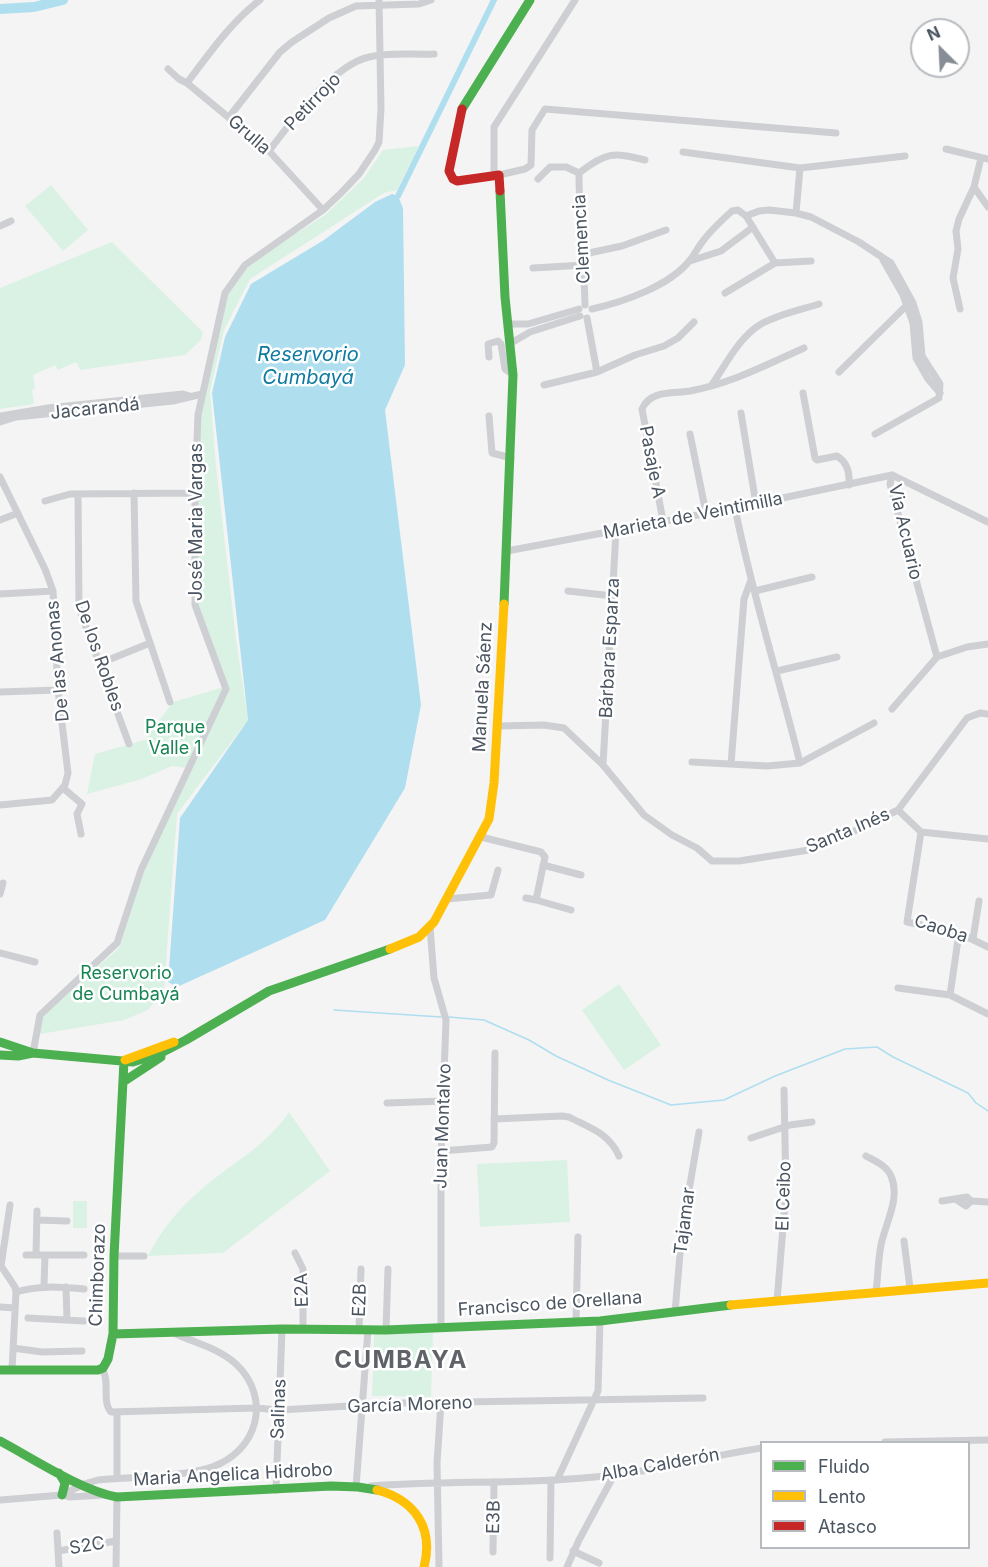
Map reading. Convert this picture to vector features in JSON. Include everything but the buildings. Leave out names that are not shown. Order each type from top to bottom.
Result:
[{"type":"street","points":[[187,83],[237,21],[260,0]]},
{"type":"street","points":[[229,117],[276,56],[322,22],[349,8],[378,2],[410,4],[430,0]]},
{"type":"street","points":[[530,0],[461,111],[449,171],[450,176],[457,181],[525,169],[531,165],[532,130],[545,109],[836,133]]},
{"type":"street","points":[[496,174],[494,127],[501,112],[575,0]]},
{"type":"street","name":"José Maria Vargas","points":[[33,1053],[40,1016],[117,943],[141,870],[226,689],[195,605],[195,493],[198,415],[202,394],[225,293],[234,278],[245,265],[323,210],[359,174],[379,142],[381,56],[378,2]]},
{"type":"street","name":"Petirrojo","points":[[268,151],[322,88],[361,60],[381,56],[434,54]]},
{"type":"street","name":"Grulla","points":[[168,69],[268,151],[323,210]]},
{"type":"street","points":[[946,148],[984,159],[959,219],[957,231],[958,249],[953,278],[960,309]]},
{"type":"street","points":[[683,152],[800,168],[905,156]]},
{"type":"street","name":"Clemencia","points":[[579,173],[598,159],[618,153],[645,160]]},
{"type":"street","name":"Clemencia","points":[[538,179],[550,167],[566,167],[579,173]]},
{"type":"street","points":[[796,213],[800,168]]},
{"type":"street","name":"Clemencia","points":[[579,173],[579,203],[585,265],[584,311],[597,372]]},
{"type":"street","name":"Manuela Sáenz","points":[[124,1061],[133,1062],[161,1053],[269,991],[406,944],[419,937],[430,927],[447,899],[489,819],[498,726],[512,458],[513,375],[496,174]]},
{"type":"street","points":[[974,187],[988,207]]},
{"type":"street","points":[[508,324],[528,324],[616,304],[653,288],[690,261],[701,243],[732,211],[738,210],[746,216],[775,263]]},
{"type":"street","points":[[746,216],[769,210],[811,217],[859,242],[891,263],[909,293],[920,322],[922,356],[940,384],[939,398],[875,434]]},
{"type":"street","points":[[0,226],[11,222]]},
{"type":"street","points":[[690,261],[713,255],[753,227]]},
{"type":"street","points":[[584,254],[622,246],[666,230]]},
{"type":"street","points":[[701,243],[713,255]]},
{"type":"street","points":[[884,260],[907,305],[913,323],[916,358],[928,379],[940,393]]},
{"type":"street","points":[[725,293],[775,263],[812,261]]},
{"type":"street","points":[[533,268],[585,265]]},
{"type":"street","points":[[711,386],[734,352],[756,328],[778,316],[819,304]]},
{"type":"street","points":[[839,372],[907,305]]},
{"type":"street","points":[[511,343],[530,332],[584,311]]},
{"type":"street","points":[[544,385],[597,372],[635,355],[664,346],[678,338],[694,322]]},
{"type":"street","points":[[489,357],[488,344],[498,341],[501,344],[505,369],[513,375]]},
{"type":"street","name":"Pasaje A","points":[[663,521],[642,409],[645,401],[653,395],[734,380],[804,348]]},
{"type":"street","points":[[803,393],[815,458],[817,460],[837,456],[842,459],[846,464],[849,484]]},
{"type":"street","name":"Jacarandá","points":[[0,422],[16,417],[183,394],[190,396],[202,394]]},
{"type":"street","name":"Jacarandá","points":[[0,416],[48,408],[113,404]]},
{"type":"street","points":[[741,413],[756,504]]},
{"type":"street","points":[[489,416],[492,453],[512,458]]},
{"type":"street","points":[[690,434],[706,513]]},
{"type":"street","name":"Marieta de Veintimilla","points":[[507,551],[756,504],[892,475]]},
{"type":"street","name":"Via Acuario","points":[[937,657],[890,484],[892,475],[988,522]]},
{"type":"street","name":"De las Anonas","points":[[0,477],[45,569],[53,591],[58,690],[68,773],[63,788]]},
{"type":"street","points":[[134,493],[136,601],[170,702]]},
{"type":"street","points":[[45,501],[78,494],[195,493]]},
{"type":"street","name":"De los Robles","points":[[78,494],[78,603],[129,744]]},
{"type":"street","points":[[735,508],[751,580],[800,763]]},
{"type":"street","points":[[0,520],[18,513]]},
{"type":"street","name":"Bárbara Esparza","points":[[603,765],[616,531]]},
{"type":"street","points":[[754,591],[812,578]]},
{"type":"street","points":[[731,765],[744,599],[751,580]]},
{"type":"street","points":[[0,594],[53,591]]},
{"type":"street","points":[[568,591],[613,596]]},
{"type":"street","points":[[101,663],[150,643]]},
{"type":"street","points":[[892,709],[937,657],[967,647],[988,644]]},
{"type":"street","points":[[777,671],[837,657]]},
{"type":"street","points":[[0,692],[58,690]]},
{"type":"street","name":"Santa Inés","points":[[498,726],[544,725],[564,728],[603,765],[644,815],[672,835],[697,848],[712,861],[739,861],[809,850],[898,810],[967,718],[980,713],[988,714]]},
{"type":"street","points":[[692,762],[767,766],[800,763],[874,723]]},
{"type":"street","points":[[0,806],[52,800],[63,788],[82,804],[76,814],[81,834]]},
{"type":"street","points":[[898,810],[921,832],[988,839]]},
{"type":"street","name":"Caoba","points":[[921,832],[907,922],[959,933],[988,947]]},
{"type":"street","points":[[481,837],[541,852],[545,857],[536,900]]},
{"type":"street","points":[[543,865],[582,875]]},
{"type":"street","points":[[447,899],[491,895],[498,870]]},
{"type":"street","points":[[0,894],[3,884]]},
{"type":"street","points":[[526,898],[571,910]]},
{"type":"street","points":[[973,939],[979,901]]},
{"type":"street","name":"Juan Montalvo","points":[[430,927],[434,978],[446,1020],[441,1151],[441,1327]]},
{"type":"street","points":[[950,995],[959,933]]},
{"type":"street","points":[[0,953],[35,962]]},
{"type":"street","points":[[898,988],[950,995],[988,1014]]},
{"type":"street","name":"Manuela Sáenz","points":[[124,1061],[196,1034]]},
{"type":"street","points":[[123,1083],[186,1040]]},
{"type":"street","points":[[0,1042],[33,1053],[124,1061]]},
{"type":"street","points":[[0,1055],[18,1056],[33,1053]]},
{"type":"street","points":[[441,1151],[492,1147],[495,1053]]},
{"type":"street","name":"Chimborazo","points":[[102,1369],[111,1351],[113,1334],[114,1256],[124,1061]]},
{"type":"street","name":"El Ceibo","points":[[777,1301],[786,1191],[784,1090]]},
{"type":"street","points":[[387,1103],[444,1101]]},
{"type":"street","points":[[494,1119],[562,1116],[569,1118],[607,1137],[615,1146],[619,1156]]},
{"type":"street","points":[[751,1138],[803,1121],[812,1122]]},
{"type":"street","name":"Tajamar","points":[[675,1312],[687,1199],[699,1132]]},
{"type":"street","points":[[866,1156],[885,1168],[893,1184],[892,1207],[881,1248],[876,1292]]},
{"type":"street","points":[[942,1201],[967,1197],[971,1201],[988,1202]]},
{"type":"street","points":[[10,1204],[1,1266],[15,1289],[12,1370]]},
{"type":"street","points":[[36,1254],[38,1211]]},
{"type":"street","points":[[37,1220],[67,1221]]},
{"type":"street","points":[[576,1322],[578,1237]]},
{"type":"street","points":[[904,1241],[910,1288]]},
{"type":"street","name":"E2A","points":[[295,1253],[303,1269],[303,1329]]},
{"type":"street","points":[[26,1255],[84,1255]]},
{"type":"street","points":[[44,1286],[45,1255]]},
{"type":"street","points":[[114,1256],[144,1256]]},
{"type":"street","name":"E2B","points":[[358,1487],[364,1330],[361,1269]]},
{"type":"street","points":[[386,1330],[388,1269]]},
{"type":"street","name":"Francisco de Orellana","points":[[113,1334],[282,1329],[386,1330],[600,1321],[777,1301],[988,1283]]},
{"type":"street","points":[[15,1289],[44,1286],[84,1289]]},
{"type":"street","points":[[66,1287],[67,1320]]},
{"type":"street","points":[[0,1307],[15,1308]]},
{"type":"street","points":[[28,1318],[84,1321]]},
{"type":"street","points":[[550,1558],[554,1480],[598,1391],[600,1321]]},
{"type":"street","name":"Salinas","points":[[276,1490],[282,1329]]},
{"type":"street","points":[[111,1351],[124,1339],[141,1332]]},
{"type":"street","points":[[62,1495],[98,1480],[191,1471],[220,1463],[237,1452],[250,1437],[256,1418],[256,1408],[248,1379],[226,1356],[172,1332]]},
{"type":"street","points":[[13,1348],[42,1352],[82,1351]]},
{"type":"street","points":[[0,1370],[102,1369],[105,1374],[108,1410],[117,1412],[117,1478]]},
{"type":"street","name":"García Moreno","points":[[117,1412],[256,1408],[279,1410],[362,1404],[703,1398]]},
{"type":"street","points":[[439,1567],[437,1463],[441,1403]]},
{"type":"street","points":[[954,1441],[988,1440]]},
{"type":"street","name":"Maria Angelica Hidrobo","points":[[0,1441],[59,1473],[106,1495],[117,1497],[358,1487],[390,1494],[413,1508],[421,1520],[428,1546],[424,1567]]},
{"type":"street","name":"Alba Calderón","points":[[358,1487],[439,1482],[554,1480],[614,1475],[760,1448]]},
{"type":"street","points":[[59,1473],[63,1477],[65,1486],[62,1495]]},
{"type":"street","points":[[567,1567],[573,1551],[614,1475]]},
{"type":"street","name":"E3B","points":[[493,1552],[494,1482]]},
{"type":"street","points":[[0,1500],[62,1495],[69,1497],[106,1495]]},
{"type":"street","points":[[116,1567],[117,1497]]},
{"type":"street","points":[[57,1533],[59,1567]]},
{"type":"street","name":"S2C","points":[[58,1551],[116,1541]]},
{"type":"street","points":[[573,1551],[599,1563]]},
{"type":"green space","name":"Reservorio de Cumbayá","points":[[419,146],[397,190],[384,193],[250,279],[224,330],[210,391],[216,466],[248,720],[177,814],[164,990],[148,1010],[124,1020],[40,1034],[41,1017],[119,948],[144,872],[188,771],[229,688],[197,604],[193,444],[205,375],[228,292],[247,265],[325,215],[364,178],[383,150]]},
{"type":"green space","points":[[51,185],[88,230],[63,251],[25,206]]},
{"type":"green space","points":[[112,242],[203,332],[201,340],[185,355],[80,370],[76,362],[58,370],[55,365],[33,375],[34,404],[0,409],[0,288]]},
{"type":"green space","name":"Parque Valle 1","points":[[224,687],[187,768],[172,766],[142,779],[87,794],[95,754],[145,740],[173,702]]},
{"type":"green space","points":[[619,984],[661,1045],[624,1070],[582,1010]]},
{"type":"green space","points":[[289,1112],[330,1171],[223,1253],[148,1256],[161,1233],[185,1205],[214,1179],[264,1141]]},
{"type":"green space","points":[[567,1160],[570,1222],[480,1227],[477,1164]]},
{"type":"green space","points":[[73,1201],[87,1201],[87,1228],[73,1228]]},
{"type":"green space","points":[[374,1332],[433,1333],[431,1397],[372,1396]]},
{"type":"water","name":"Reservorio Cumbayá","points":[[392,194],[398,196],[403,208],[405,365],[385,410],[421,705],[405,788],[325,920],[177,987],[168,982],[180,818],[248,720],[212,393],[225,337],[251,284],[324,240],[375,202]]},
{"type":"waterway","points":[[0,9],[34,7],[63,0]]},
{"type":"waterway","points":[[398,196],[494,0]]},
{"type":"waterway","points":[[334,1010],[441,1017]]},
{"type":"waterway","points":[[449,1017],[484,1020],[608,1080],[671,1105],[724,1100],[775,1076],[845,1049],[877,1047],[968,1093],[976,1103],[988,1111]]},
{"type":"traffic: fast","points":[[462,109],[530,0]]},
{"type":"traffic: fast","points":[[500,191],[505,297],[513,375],[504,604]]},
{"type":"traffic: fast","points":[[0,1055],[18,1056],[33,1053],[133,1062],[161,1053],[186,1040],[269,991],[390,949]]},
{"type":"traffic: fast","points":[[0,1042],[33,1053]]},
{"type":"traffic: fast","points":[[123,1082],[161,1057]]},
{"type":"traffic: fast","points":[[0,1370],[98,1370],[103,1368],[108,1359],[113,1334],[114,1256],[124,1061]]},
{"type":"traffic: fast","points":[[113,1334],[282,1329],[386,1330],[600,1321],[731,1305]]},
{"type":"traffic: fast","points":[[0,1441],[73,1481],[103,1494],[117,1497],[331,1486],[377,1490]]},
{"type":"traffic: fast","points":[[59,1473],[65,1483],[62,1495]]},
{"type":"traffic: slow","points":[[390,949],[419,937],[434,922],[489,819],[494,783],[504,604]]},
{"type":"traffic: slow","points":[[125,1060],[174,1042]]},
{"type":"traffic: slow","points":[[731,1305],[988,1283]]},
{"type":"traffic: slow","points":[[377,1490],[402,1501],[418,1518],[424,1528],[426,1540],[424,1567]]},
{"type":"traffic: jam","points":[[462,109],[449,171],[453,179],[457,181],[499,175],[500,191]]},
{"type":"district","name":"CUMBAYA","points":[[401,1361]]}]
